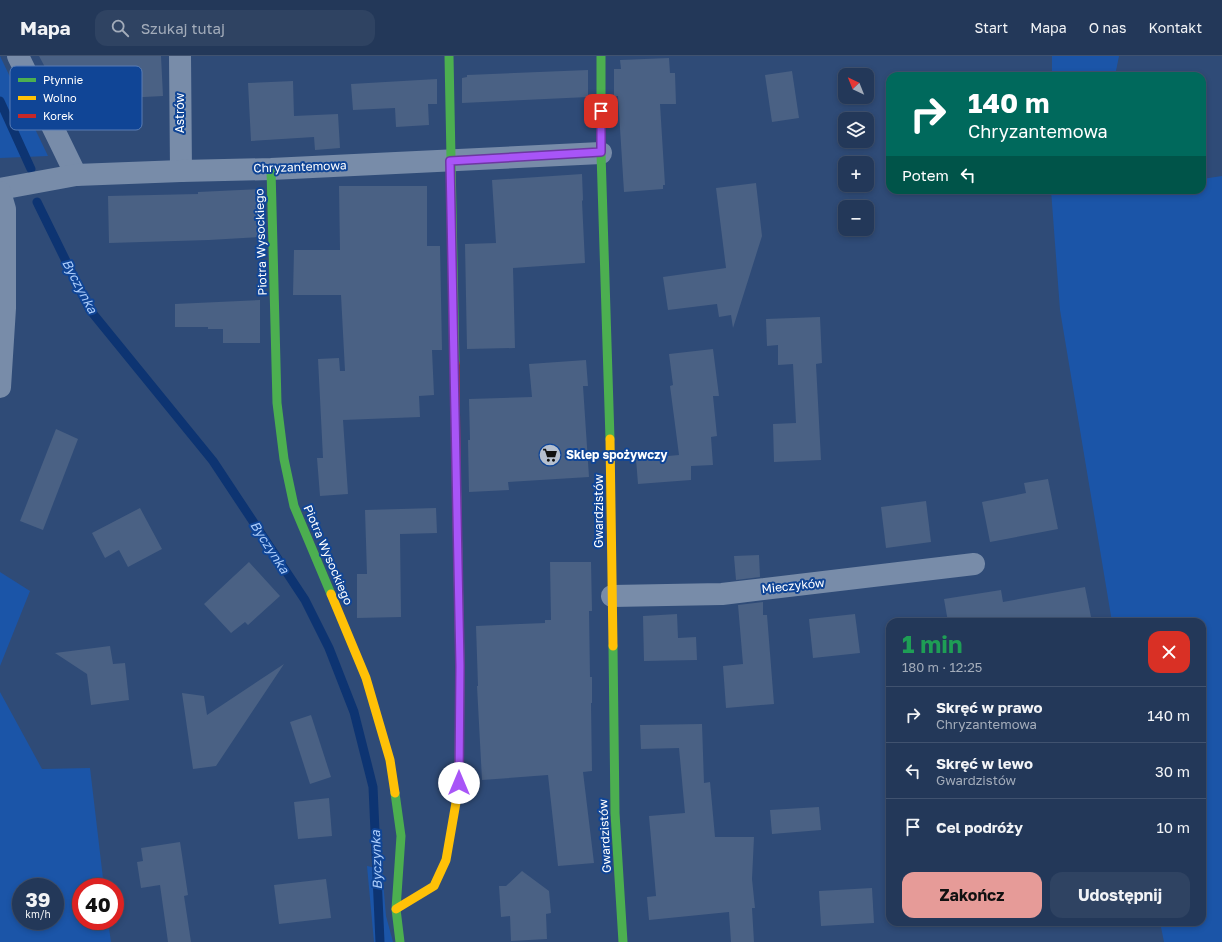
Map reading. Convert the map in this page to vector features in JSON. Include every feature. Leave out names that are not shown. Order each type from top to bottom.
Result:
[{"type":"street","points":[[18,56],[23,66]]},
{"type":"street","name":"Astrów","points":[[180,56],[181,171]]},
{"type":"street","points":[[396,909],[434,886],[446,860],[459,783],[460,666],[449,56]]},
{"type":"street","name":"Gwardzistów","points":[[601,56],[601,152],[611,468],[615,813],[623,942]]},
{"type":"street","points":[[54,130],[76,175]]},
{"type":"street","name":"Chryzantemowa","points":[[0,190],[76,175],[271,169],[450,161],[601,152]]},
{"type":"street","name":"Piotra Wysockiego","points":[[271,169],[277,403],[284,459],[294,506],[366,678],[390,760],[401,836],[396,909],[400,942]]},
{"type":"street","points":[[0,190],[4,209],[5,301],[0,387]]},
{"type":"street","name":"Mieczyków","points":[[612,596],[722,594],[974,564]]},
{"type":"shaded area","points":[[0,56],[10,77],[10,130],[36,130],[48,156],[0,158]]},
{"type":"shaded area","points":[[1052,56],[1119,56],[1116,72],[1052,72]]},
{"type":"shaded area","points":[[1222,176],[1222,942],[1164,942],[1161,926],[1206,926],[1206,618],[1111,618],[1060,310],[1051,194],[1206,194],[1206,178]]},
{"type":"shaded area","points":[[0,572],[30,591],[0,666]]},
{"type":"shaded area","points":[[0,692],[42,769],[90,768],[103,878],[72,878],[72,930],[109,930],[111,942],[0,942]]},
{"type":"shaded area","points":[[367,866],[382,869],[386,916],[393,942],[374,942]]},
{"type":"building","points":[[39,56],[161,56],[163,96],[142,97],[142,66],[44,66]]},
{"type":"building","points":[[669,58],[670,73],[675,73],[676,104],[660,104],[665,185],[663,185],[663,189],[624,192],[618,96],[614,96],[614,69],[621,69],[620,60]]},
{"type":"building","points":[[588,70],[588,97],[462,103],[462,78],[467,77],[467,75]]},
{"type":"building","points":[[792,71],[799,118],[772,122],[765,75]]},
{"type":"building","points":[[437,79],[437,104],[428,104],[429,125],[396,127],[395,108],[353,110],[351,84]]},
{"type":"building","points":[[293,81],[294,116],[338,114],[340,148],[315,150],[314,137],[251,141],[248,83]]},
{"type":"building","points":[[582,174],[585,263],[513,268],[515,348],[467,349],[465,244],[496,243],[492,180]]},
{"type":"building","points":[[756,183],[762,236],[733,328],[731,315],[719,317],[717,304],[668,310],[663,277],[726,268],[716,188]]},
{"type":"building","points":[[339,186],[427,186],[427,246],[440,246],[442,350],[432,350],[434,395],[419,396],[420,417],[343,420],[348,494],[320,496],[317,458],[323,458],[318,359],[339,358],[340,371],[345,371],[341,295],[293,295],[294,250],[340,250]]},
{"type":"building","points":[[259,189],[260,237],[109,243],[108,196],[198,194],[198,192]]},
{"type":"building","points":[[260,300],[260,343],[223,343],[223,329],[208,329],[208,327],[175,327],[175,304]]},
{"type":"building","points":[[820,317],[822,363],[816,364],[821,460],[774,462],[773,424],[796,423],[793,364],[778,365],[778,345],[767,346],[766,319]]},
{"type":"building","points":[[713,349],[719,396],[713,396],[717,436],[711,437],[713,465],[691,466],[691,480],[638,484],[636,459],[679,455],[670,386],[673,385],[669,354]]},
{"type":"building","points":[[586,360],[588,386],[583,386],[589,477],[508,482],[509,490],[469,492],[469,399],[532,397],[529,364]]},
{"type":"building","points":[[56,429],[78,439],[43,530],[20,521]]},
{"type":"building","points":[[1048,479],[1058,529],[990,542],[982,502],[1026,493],[1024,483]]},
{"type":"building","points":[[926,501],[931,542],[886,548],[881,507]]},
{"type":"building","points":[[140,508],[162,549],[128,567],[119,550],[105,558],[92,533]]},
{"type":"building","points":[[436,508],[437,533],[400,534],[401,617],[357,618],[357,574],[367,574],[365,510]]},
{"type":"building","points":[[759,555],[760,577],[736,580],[734,556]]},
{"type":"building","points":[[249,562],[280,596],[248,625],[245,622],[231,633],[204,604]]},
{"type":"building","points":[[550,562],[591,562],[592,611],[589,611],[590,677],[592,677],[592,771],[583,772],[594,863],[558,866],[548,775],[482,780],[477,686],[476,626],[545,623],[545,620],[551,620]]},
{"type":"building","points":[[1085,587],[1091,618],[947,618],[944,599],[1001,590],[1003,602]]},
{"type":"building","points":[[763,602],[763,615],[767,615],[774,704],[726,708],[723,666],[743,664],[738,605]]},
{"type":"building","points":[[677,614],[678,638],[696,637],[697,660],[644,661],[643,616]]},
{"type":"building","points":[[855,614],[860,653],[813,658],[809,619]]},
{"type":"building","points":[[110,646],[113,664],[125,663],[129,700],[91,705],[87,674],[55,653]]},
{"type":"building","points":[[284,664],[216,766],[193,769],[182,693],[204,696],[207,715]]},
{"type":"building","points":[[311,715],[331,777],[310,784],[290,722]]},
{"type":"building","points":[[702,724],[704,783],[710,782],[715,837],[754,837],[752,879],[755,908],[752,908],[754,942],[731,942],[729,912],[649,920],[647,897],[656,896],[649,816],[685,813],[679,748],[641,749],[640,725]]},
{"type":"building","points":[[329,798],[332,836],[298,839],[294,802]]},
{"type":"building","points":[[819,807],[821,830],[772,834],[770,810]]},
{"type":"building","points":[[180,842],[188,895],[184,896],[191,942],[168,942],[160,885],[141,888],[137,862],[143,861],[141,848]]},
{"type":"building","points":[[522,871],[549,891],[551,913],[546,914],[547,939],[511,941],[510,916],[501,917],[499,886],[506,886]]},
{"type":"building","points":[[326,879],[331,918],[279,924],[274,885]]},
{"type":"building","points":[[872,888],[874,923],[821,926],[819,891]]},
{"type":"waterway","name":"Byczynka","points":[[0,101],[10,123]]},
{"type":"waterway","name":"Byczynka","points":[[13,130],[31,169]]},
{"type":"waterway","name":"Byczynka","points":[[37,202],[90,310],[213,461],[305,600],[329,648],[354,712],[373,787],[380,942]]},
{"type":"traffic: fast","points":[[449,56],[455,363]]},
{"type":"traffic: fast","points":[[601,56],[601,153],[610,439]]},
{"type":"traffic: fast","points":[[271,169],[277,403],[284,459],[294,506],[331,594]]},
{"type":"traffic: fast","points":[[456,461],[460,666],[458,791]]},
{"type":"traffic: fast","points":[[613,646],[615,813],[623,942]]},
{"type":"traffic: fast","points":[[395,793],[401,836],[396,909],[400,942]]},
{"type":"traffic: slow","points":[[610,439],[613,646]]},
{"type":"traffic: slow","points":[[331,594],[366,678],[390,760],[395,793]]},
{"type":"traffic: slow","points":[[396,909],[434,886],[446,860],[458,791]]},
{"type":"traffic: jam","points":[[455,363],[456,461]]},
{"type":"place","name":"Sklep spożywczy","points":[[550,455]]},
{"type":"route","points":[[459,783],[460,666],[450,161],[601,152],[601,111]]}]
